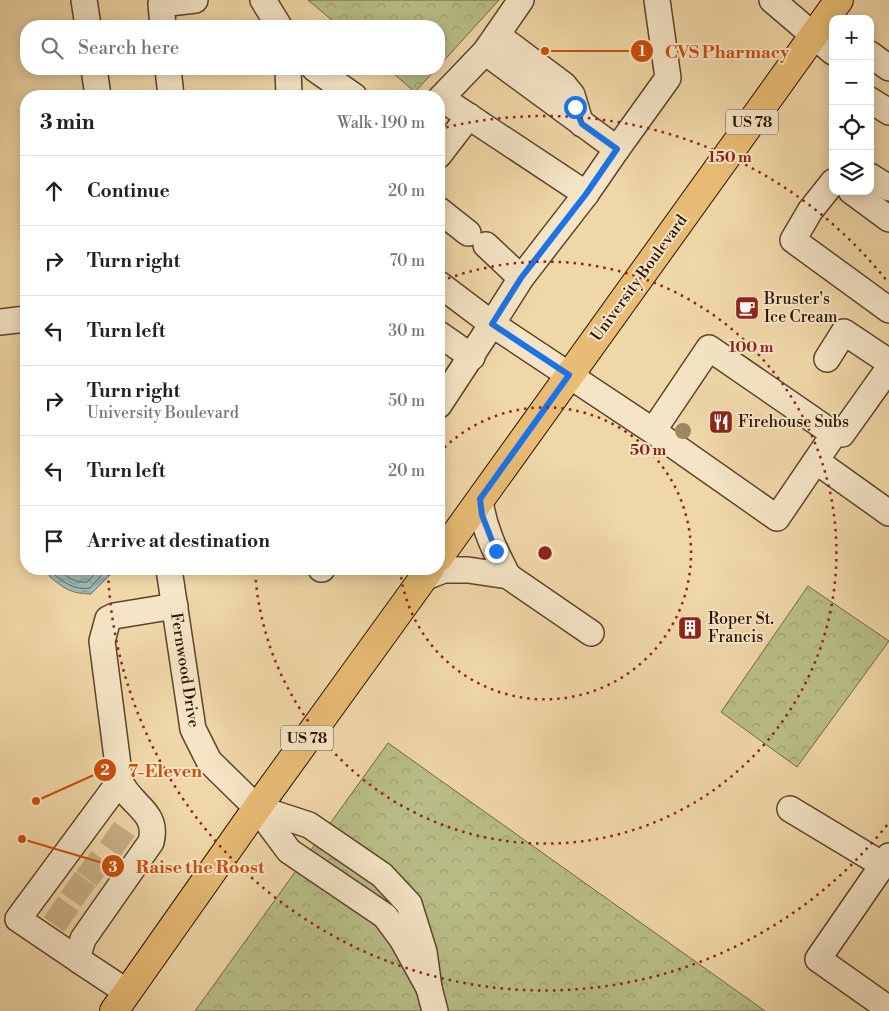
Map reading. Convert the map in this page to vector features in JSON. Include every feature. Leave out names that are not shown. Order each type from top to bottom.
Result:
[{"type":"main road","name":"University Boulevard","points":[[445,548],[569,375],[828,47],[839,0]]},
{"type":"main road","name":"University Boulevard","points":[[121,1002],[257,808],[426,575]]},
{"type":"street","points":[[84,0],[87,20]]},
{"type":"street","points":[[162,20],[161,4],[195,0]]},
{"type":"street","points":[[263,0],[275,20]]},
{"type":"street","points":[[445,94],[491,44],[522,0]]},
{"type":"street","points":[[445,396],[521,278],[586,194],[668,78],[656,0]]},
{"type":"street","points":[[772,0],[828,47]]},
{"type":"street","points":[[491,44],[582,124],[617,149]]},
{"type":"street","points":[[874,57],[889,68]]},
{"type":"street","points":[[95,75],[97,90]]},
{"type":"street","points":[[169,75],[170,90]]},
{"type":"street","points":[[288,75],[289,90]]},
{"type":"street","points":[[324,75],[345,90]]},
{"type":"street","points":[[445,102],[586,194]]},
{"type":"street","points":[[874,103],[889,112]]},
{"type":"street","points":[[445,147],[469,116]]},
{"type":"street","points":[[874,179],[889,188]]},
{"type":"street","points":[[797,243],[810,211],[829,187]]},
{"type":"street","points":[[874,191],[889,202]]},
{"type":"street","points":[[797,243],[835,195]]},
{"type":"street","points":[[856,195],[889,219]]},
{"type":"street","points":[[445,215],[477,239],[521,278]]},
{"type":"street","points":[[797,243],[889,310]]},
{"type":"street","points":[[445,289],[492,324],[652,431],[777,518],[834,434]]},
{"type":"street","points":[[0,322],[20,319]]},
{"type":"street","points":[[827,359],[844,332],[889,362]]},
{"type":"street","points":[[445,338],[472,357]]},
{"type":"street","points":[[652,431],[710,348],[834,434],[842,434],[889,368]]},
{"type":"street","points":[[704,356],[804,428],[808,433],[810,439],[805,450],[763,508]]},
{"type":"street","points":[[816,461],[889,513]]},
{"type":"street","points":[[480,499],[482,515],[489,536],[508,576]]},
{"type":"street","points":[[445,570],[468,570],[508,576],[591,633]]},
{"type":"street","name":"Fernwood Drive","points":[[171,575],[193,729],[209,761],[257,808],[289,851],[385,916],[402,939],[432,999]]},
{"type":"street","points":[[80,961],[79,952],[84,939],[81,929],[136,852],[151,842],[153,833],[149,816],[124,790],[120,780],[102,652],[105,629],[108,619],[114,616],[175,606]]},
{"type":"street","points":[[120,780],[99,826],[43,901],[18,919],[80,961],[121,1002]]},
{"type":"street","name":"Fernwood Drive","points":[[257,808],[309,825],[382,875],[408,904],[424,952],[432,999]]},
{"type":"street","points":[[790,809],[886,861],[818,959],[889,1009]]},
{"type":"green space","points":[[308,0],[499,0],[445,59],[445,20],[332,20]]},
{"type":"green space","points":[[395,75],[431,75],[417,90],[413,90]]},
{"type":"green space","points":[[808,586],[889,641],[797,767],[721,712]]},
{"type":"green space","points":[[388,743],[765,1011],[195,1011]]},
{"type":"water","points":[[110,575],[91,594],[73,592],[49,576]]},
{"type":"tunnel","points":[[107,832],[130,848]]},
{"type":"tunnel","points":[[84,861],[108,879]]},
{"type":"tunnel","points":[[68,882],[93,900]]},
{"type":"tunnel","points":[[51,907],[75,924]]},
{"type":"place","name":"CVS Pharmacy","points":[[545,51]]},
{"type":"place","name":"Bruster's Ice Cream","points":[[747,308]]},
{"type":"place","name":"Firehouse Subs","points":[[721,422]]},
{"type":"place","name":"Roper St. Francis","points":[[690,628]]},
{"type":"place","name":"7-Eleven","points":[[36,801]]},
{"type":"place","name":"Raise the Roost","points":[[22,839]]},
{"type":"route","points":[[496,551],[482,515],[480,499],[569,375],[492,324],[521,278],[586,194],[617,149],[582,124],[575,107]]}]
